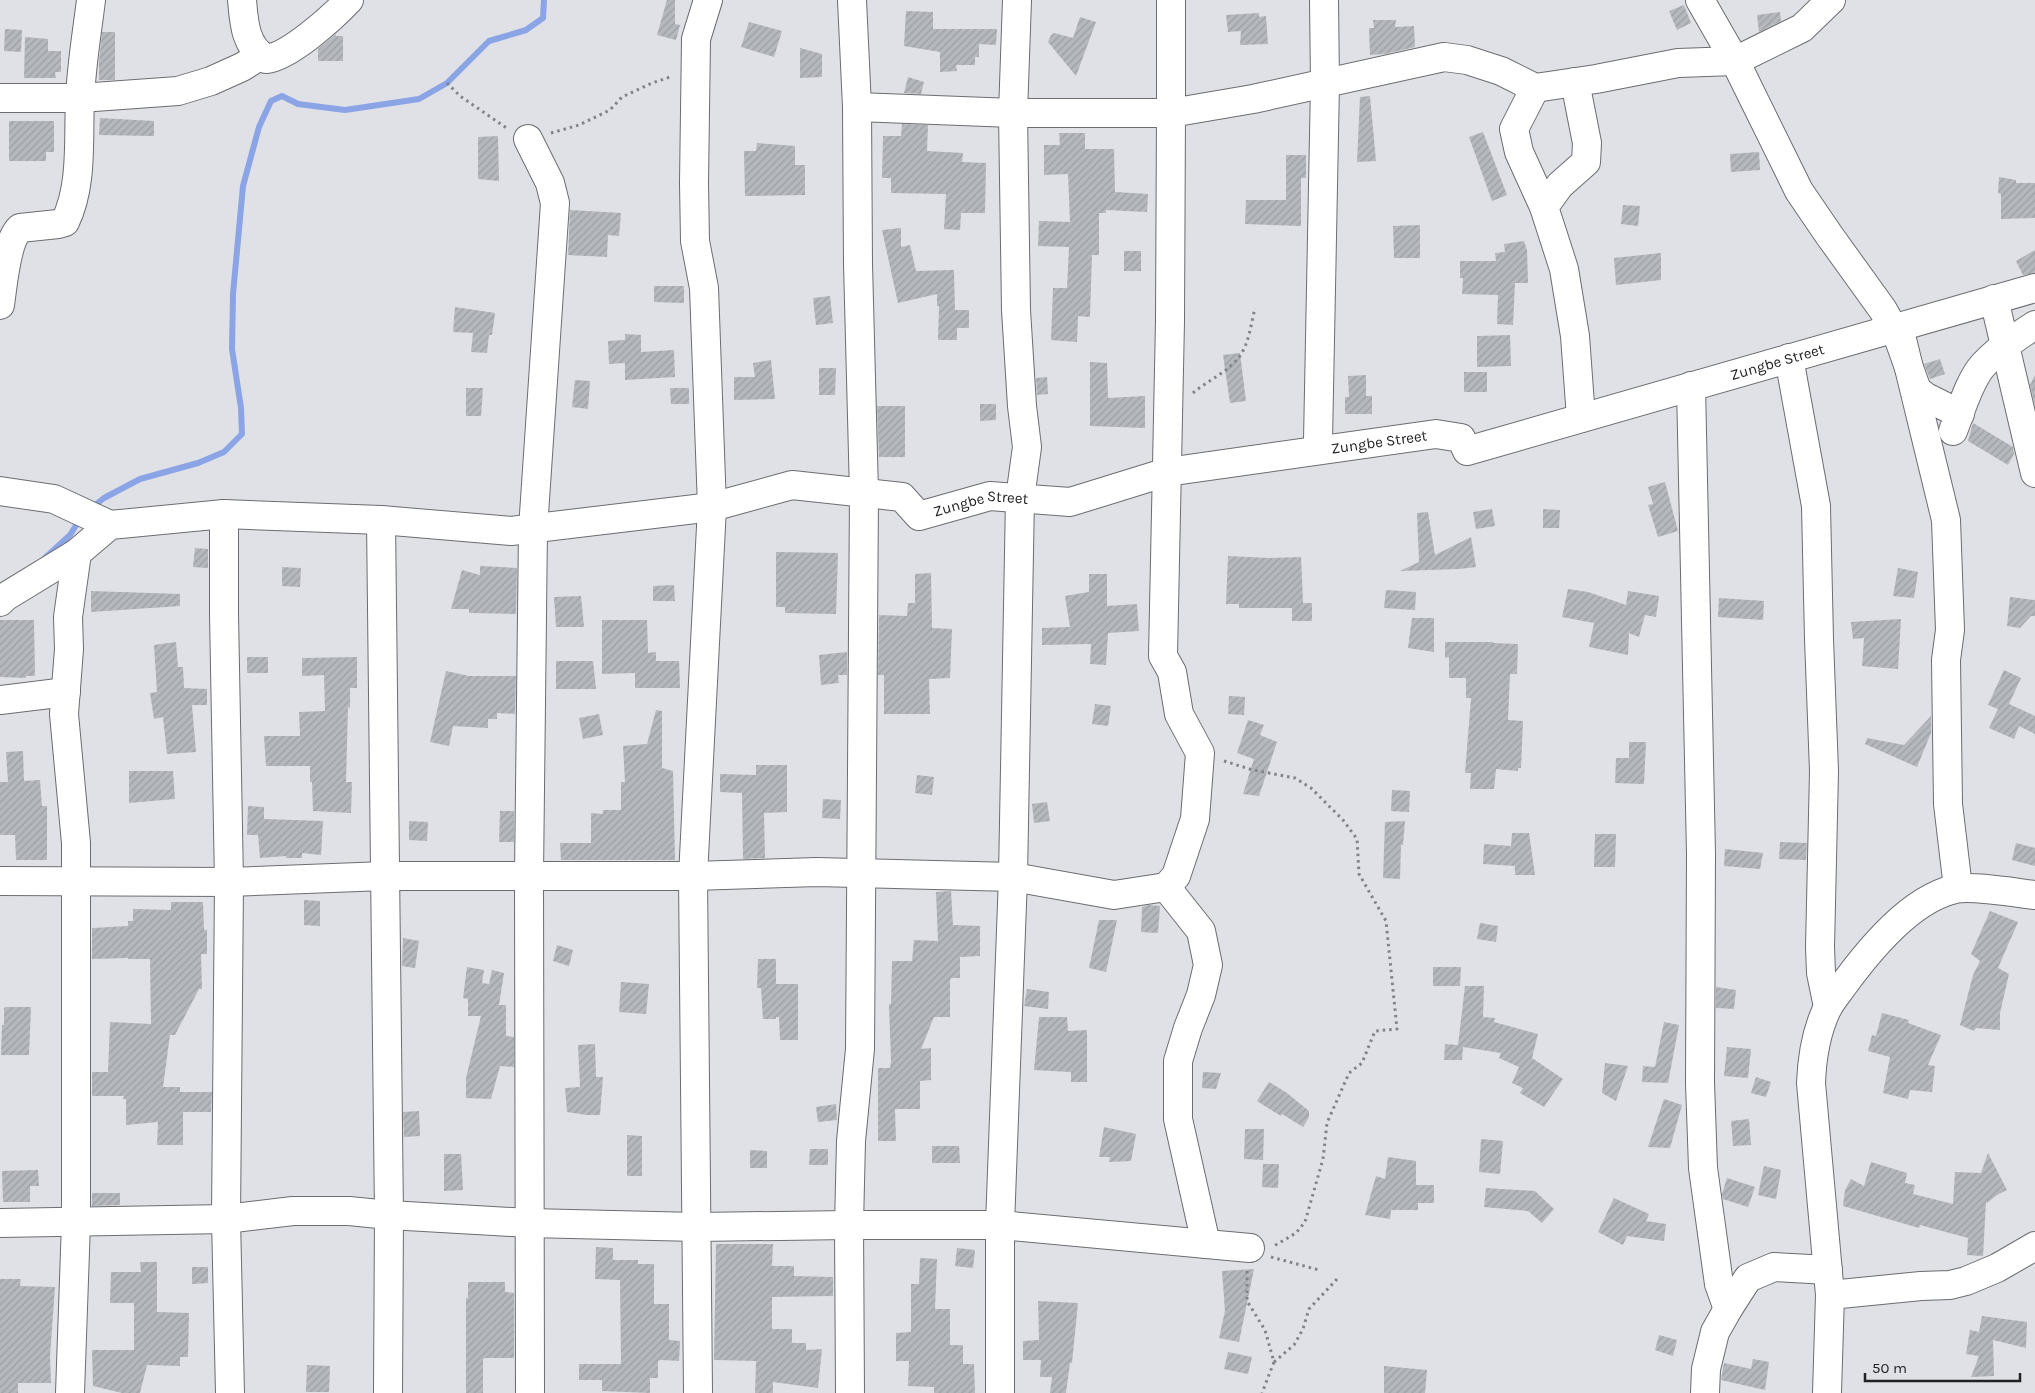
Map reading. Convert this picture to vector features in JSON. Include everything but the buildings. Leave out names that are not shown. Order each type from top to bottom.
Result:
[{"type":"street","points":[[0,305],[7,265],[16,232],[20,228],[65,222],[75,195],[80,98],[91,0]]},
{"type":"street","points":[[242,0],[245,28],[250,43],[266,58],[273,58],[296,46],[349,0]]},
{"type":"street","points":[[698,1393],[692,876],[712,507],[704,288],[695,241],[694,183],[696,39],[708,0]]},
{"type":"street","points":[[850,1393],[848,1225],[851,1141],[860,1049],[864,493],[858,264],[857,108],[852,0]]},
{"type":"street","points":[[1000,1393],[1000,1225],[1014,877],[1020,498],[1027,447],[1022,406],[1016,310],[1013,113],[1017,0]]},
{"type":"street","points":[[0,881],[229,882],[385,876],[692,876],[817,872],[1014,877],[1114,895],[1166,888],[1176,876],[1194,819],[1200,753],[1179,714],[1172,672],[1163,656],[1170,311],[1170,0]]},
{"type":"street","points":[[1318,441],[1326,84],[1324,0]]},
{"type":"street","points":[[1700,0],[1735,61],[1799,190],[1828,235],[1883,310],[1898,337],[1917,390],[1926,397],[1960,414]]},
{"type":"street","points":[[857,108],[1013,113],[1171,113],[1253,99],[1444,57],[1467,60],[1501,71],[1535,88],[1678,63],[1735,61],[1802,28],[1831,0]]},
{"type":"street","points":[[0,98],[80,98],[178,91],[211,81],[242,68],[261,55]]},
{"type":"street","points":[[1544,207],[1560,185],[1586,162],[1587,143],[1575,82]]},
{"type":"street","points":[[1535,88],[1514,129],[1519,152],[1544,207],[1564,269],[1575,336],[1581,418]]},
{"type":"street","points":[[528,139],[550,183],[555,203],[533,529],[529,875],[530,1393]]},
{"type":"street","name":"Zungbe Street","points":[[105,522],[224,514],[381,520],[511,531],[712,507],[792,484],[902,497],[919,516],[990,496],[1070,502],[1167,472],[1436,434],[1460,438],[1467,451],[2035,288]]},
{"type":"street","points":[[1994,300],[2035,473]]},
{"type":"street","points":[[1899,327],[1953,431],[1979,369],[2035,325]]},
{"type":"street","points":[[1899,327],[1946,520],[1950,630],[1946,660],[1948,804],[1958,888]]},
{"type":"street","points":[[1789,358],[1816,506],[1824,771],[1820,956],[1821,973],[1828,1007]]},
{"type":"street","points":[[1691,386],[1701,854],[1700,1083],[1704,1168],[1719,1284],[1728,1309]]},
{"type":"street","points":[[0,492],[54,499],[105,522],[77,553],[4,597],[0,602]]},
{"type":"street","points":[[224,514],[229,882],[226,1219],[230,1393]]},
{"type":"street","points":[[381,520],[389,1215],[388,1393]]},
{"type":"street","points":[[70,1393],[76,1223],[76,843],[64,714],[69,649],[68,617],[77,553]]},
{"type":"street","points":[[0,700],[66,692]]},
{"type":"street","points":[[1166,888],[1201,931],[1208,965],[1201,995],[1178,1061],[1178,1119],[1206,1244]]},
{"type":"street","points":[[1827,1393],[1829,1282],[1811,1082],[1812,1056],[1819,1028],[1828,1007],[1857,966],[1886,934],[1910,913],[1942,892],[1958,888],[2035,896]]},
{"type":"street","points":[[0,1223],[226,1219],[292,1211],[348,1211],[529,1223],[697,1227],[1000,1225],[1250,1248]]},
{"type":"street","points":[[1705,1393],[1706,1369],[1716,1332],[1748,1278],[1774,1267],[1829,1282],[1950,1284],[1966,1281],[1997,1268],[2035,1246]]},
{"type":"path","points":[[448,83],[460,96],[504,127],[528,139],[579,125],[610,110],[622,97],[675,75]]},
{"type":"path","points":[[1188,397],[1239,357],[1255,308]]},
{"type":"path","points":[[1200,753],[1253,770],[1295,778],[1311,788],[1343,820],[1357,839],[1359,874],[1386,921],[1396,1010],[1397,1030],[1375,1031],[1362,1063],[1349,1072],[1327,1123],[1323,1159],[1305,1222],[1296,1233],[1265,1251],[1250,1248]]},
{"type":"path","points":[[1250,1248],[1272,1258],[1319,1270]]},
{"type":"path","points":[[1250,1248],[1246,1278],[1248,1301],[1265,1330],[1274,1362]]},
{"type":"path","points":[[1262,1393],[1274,1362],[1294,1344],[1303,1329],[1307,1314],[1313,1304],[1338,1278]]},
{"type":"waterway","points":[[90,509],[104,498],[140,479],[198,463],[224,452],[242,434],[241,408],[232,349],[233,294],[243,186],[259,127],[271,101],[282,96],[298,104],[345,110],[419,99],[447,83],[489,41],[526,30],[543,18],[544,0]]},
{"type":"waterway","points":[[45,558],[70,535],[80,519]]}]
